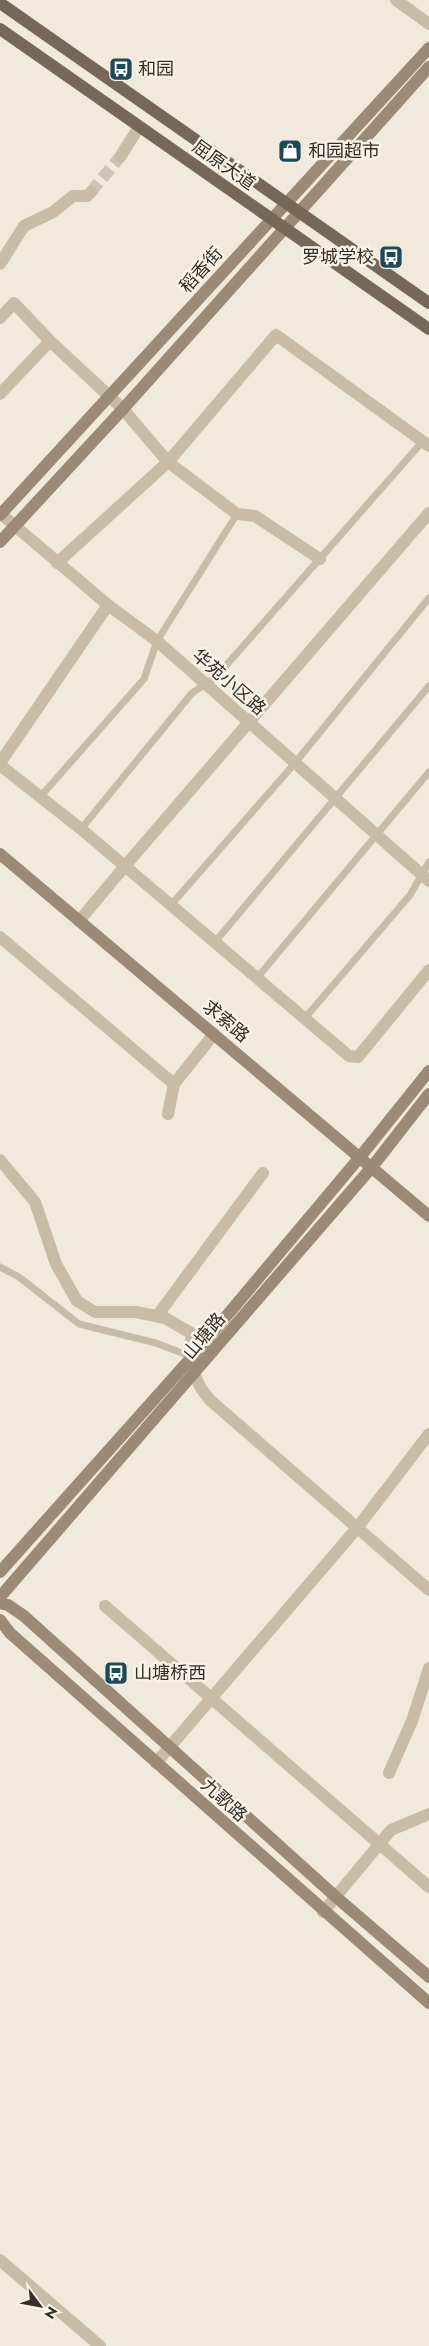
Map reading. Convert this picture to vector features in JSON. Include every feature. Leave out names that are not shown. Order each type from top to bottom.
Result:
[{"type":"main road","name":"屈原大道","points":[[0,3],[429,303]]},
{"type":"main road","name":"屈原大道","points":[[0,29],[429,329]]},
{"type":"street","points":[[396,0],[429,24]]},
{"type":"street","name":"稻香街","points":[[0,515],[429,48]]},
{"type":"street","points":[[0,542],[123,409],[429,67]]},
{"type":"street","points":[[120,157],[139,127]]},
{"type":"street","points":[[0,264],[24,226],[53,212],[73,196],[87,196],[92,192]]},
{"type":"street","points":[[0,318],[14,303],[50,341],[123,409],[168,462],[237,514],[255,516],[320,559]]},
{"type":"street","points":[[57,563],[168,462],[276,335],[426,444]]},
{"type":"street","points":[[0,394],[50,341]]},
{"type":"street","points":[[80,921],[125,866],[429,513]]},
{"type":"street","name":"华苑小区路","points":[[0,515],[108,605],[157,642],[425,878]]},
{"type":"street","points":[[108,605],[0,764],[81,829],[349,1056],[358,1057],[429,970]]},
{"type":"street","name":"求索路","points":[[0,854],[429,1216]]},
{"type":"street","points":[[0,937],[174,1084]]},
{"type":"street","points":[[168,1114],[174,1084],[214,1034]]},
{"type":"street","name":"山塘路","points":[[0,1572],[192,1357],[360,1157],[429,1071]]},
{"type":"street","name":"山塘路","points":[[0,1597],[372,1167],[429,1094]]},
{"type":"street","points":[[0,1160],[35,1202],[56,1264],[77,1301],[95,1312],[136,1312],[157,1316],[191,1333],[194,1375],[198,1387],[211,1401],[429,1590]]},
{"type":"street","points":[[157,1316],[263,1172]]},
{"type":"street","points":[[156,1763],[358,1528],[429,1434]]},
{"type":"street","name":"九歌路","points":[[0,1603],[24,1616],[336,1897],[429,1977]]},
{"type":"street","points":[[105,1606],[429,1887]]},
{"type":"street","name":"九歌路","points":[[0,1620],[10,1633],[323,1912],[429,2003]]},
{"type":"street","points":[[389,1773],[412,1721],[429,1668]]},
{"type":"street","points":[[323,1912],[391,1830],[429,1814]]},
{"type":"street","points":[[0,2260],[100,2346]]},
{"type":"lane","points":[[81,829],[192,693],[216,677],[320,559],[426,444]]},
{"type":"lane","points":[[40,797],[144,678],[157,642],[237,514]]},
{"type":"lane","points":[[171,905],[295,763],[429,598]]},
{"type":"lane","points":[[215,942],[336,800],[429,686]]},
{"type":"lane","points":[[257,978],[429,772]]},
{"type":"lane","points":[[305,1018],[425,878],[429,862]]},
{"type":"lane","points":[[0,1267],[19,1277],[79,1324],[156,1343],[192,1357]]},
{"type":"tunnel","points":[[91,192],[120,157]]},
{"type":"place","name":"和园","points":[[121,69]]},
{"type":"place","name":"和园超市","points":[[290,151]]},
{"type":"place","name":"罗城学校","points":[[391,257]]},
{"type":"place","name":"山塘桥西","points":[[116,1673]]}]
